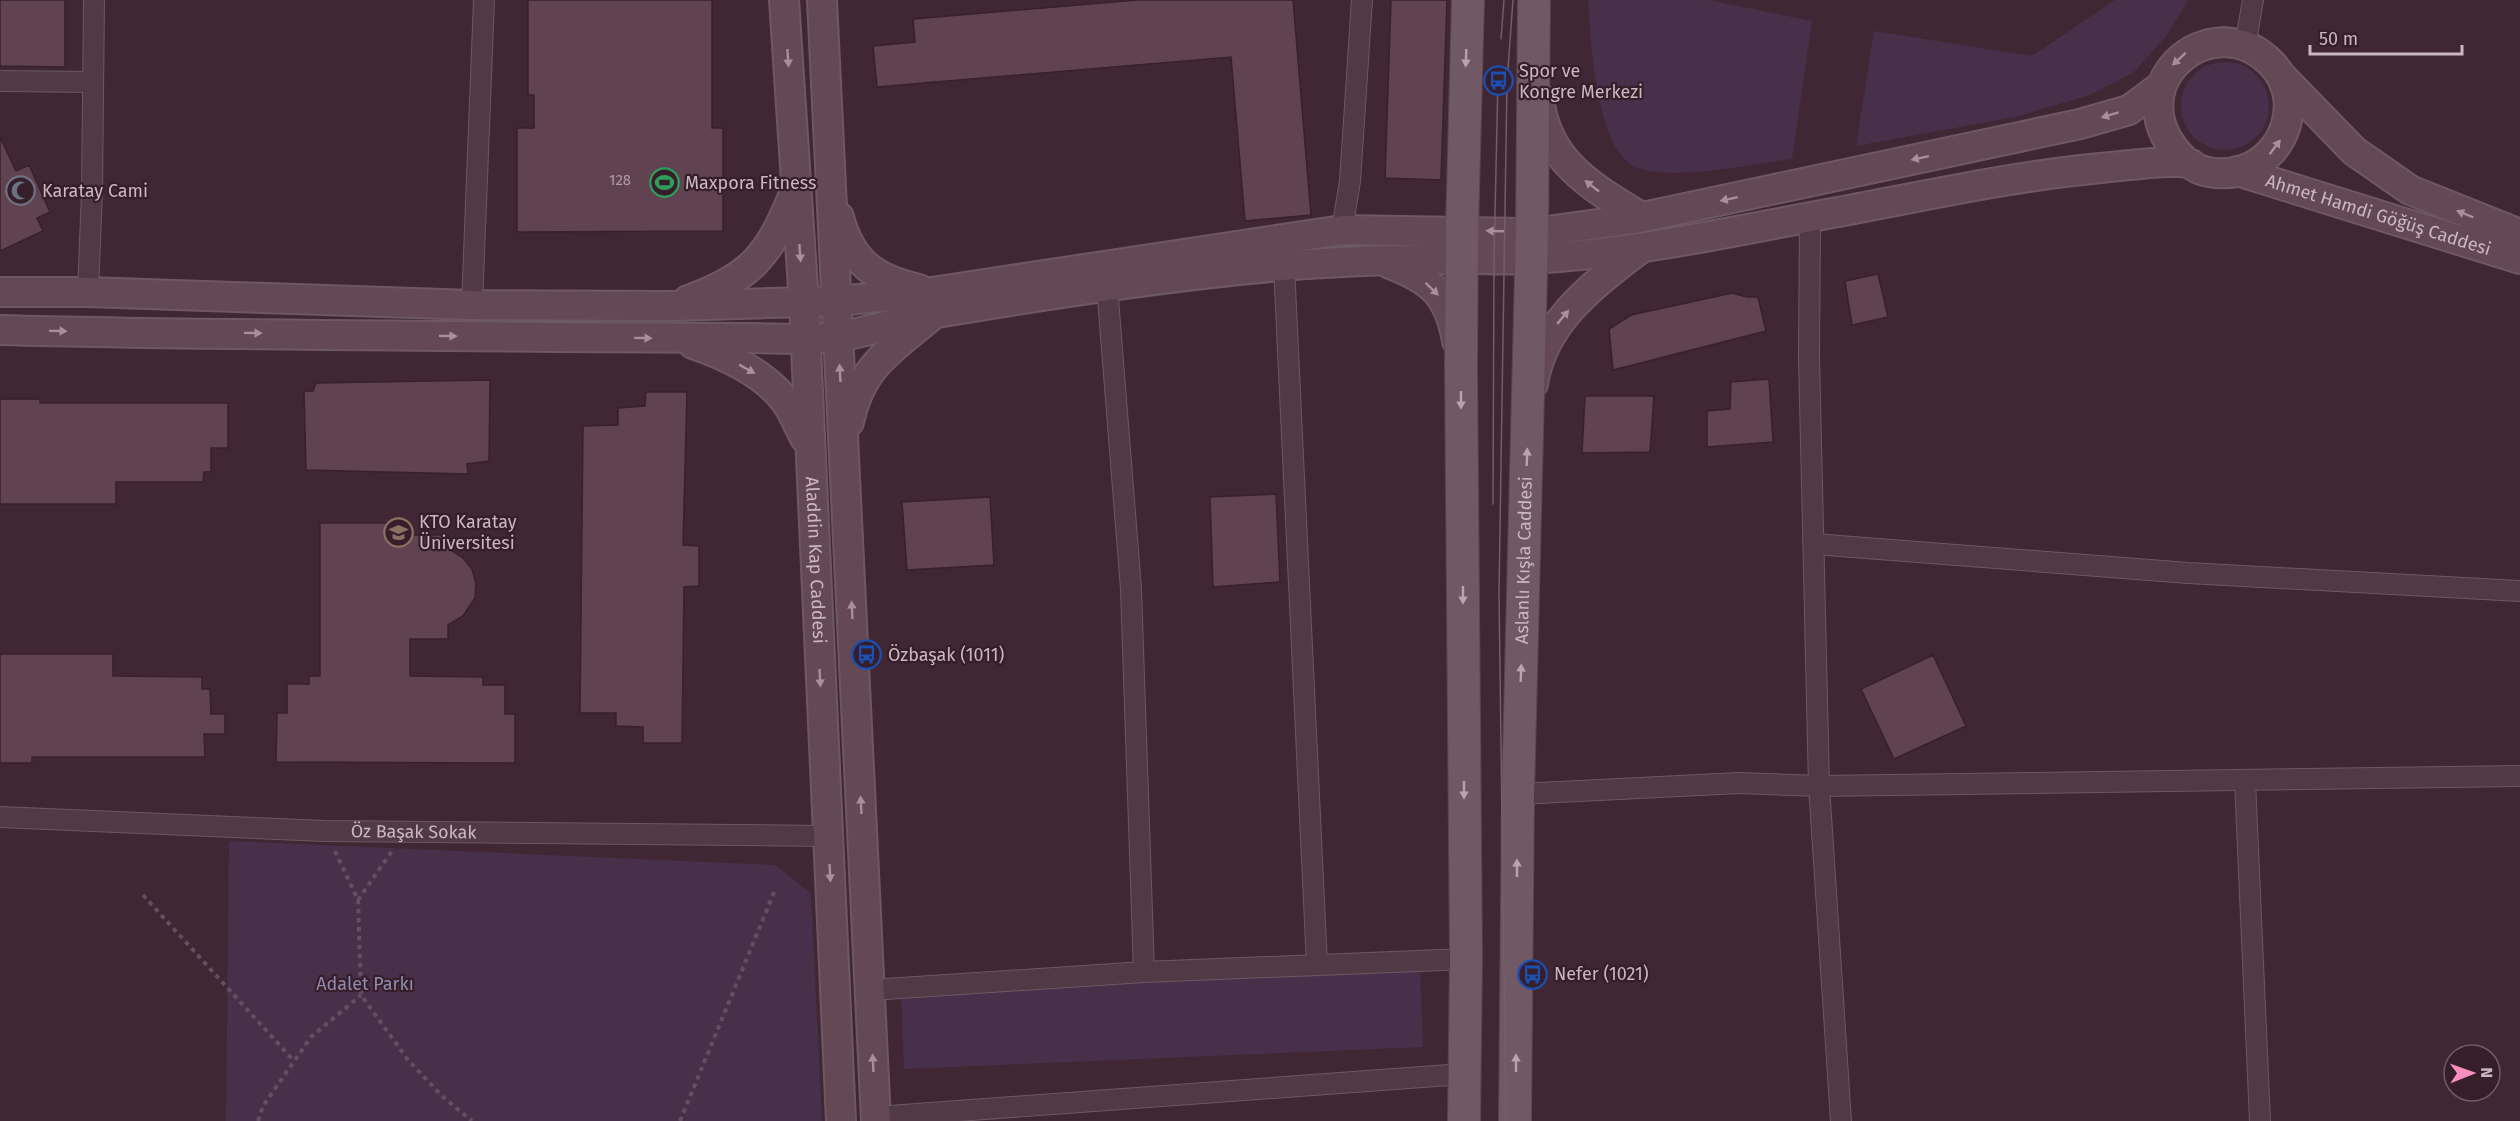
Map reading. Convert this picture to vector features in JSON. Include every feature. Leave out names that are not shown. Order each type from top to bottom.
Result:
[{"type":"main road","points":[[1464,1121],[1466,959],[1461,366],[1468,0]]},
{"type":"main road","name":"Aslanlı Kışla Caddesi","points":[[1515,1121],[1518,794],[1528,410],[1533,14]]},
{"type":"street","points":[[88,292],[93,0]]},
{"type":"street","points":[[88,292],[92,192],[93,0]]},
{"type":"street","points":[[472,305],[484,0]]},
{"type":"street","name":"Aladdin Kap Caddesi","points":[[784,0],[804,303],[842,1121]]},
{"type":"street","name":"Aladdin Kap Caddesi","points":[[823,0],[830,187],[876,1119]]},
{"type":"street","points":[[1342,230],[1350,181],[1362,0]]},
{"type":"street","points":[[2245,46],[2253,0]]},
{"type":"street","points":[[1533,14],[1540,112],[1551,144],[1570,169],[1598,191],[1641,217]]},
{"type":"street","points":[[2283,78],[2289,100],[2288,122],[2279,143],[2265,159],[2246,170],[2226,174],[2205,171],[2186,162],[2170,147],[2160,129],[2157,108],[2160,87],[2170,68],[2186,52],[2206,43],[2229,41],[2245,46],[2270,60],[2283,78],[2354,151],[2410,190],[2520,234]]},
{"type":"street","points":[[0,81],[91,82]]},
{"type":"street","points":[[1531,246],[1641,217],[2080,124],[2129,110],[2160,87]]},
{"type":"street","points":[[0,330],[674,338],[838,337],[933,303],[1342,230],[1462,244],[1640,249],[2015,178],[2097,168],[2186,162]]},
{"type":"street","name":"Ahmet Hamdi Göğüş Caddesi","points":[[2237,171],[2520,259]]},
{"type":"street","points":[[830,187],[842,230],[860,263],[892,283],[933,303]]},
{"type":"street","points":[[673,306],[718,289],[754,265],[779,231],[796,189]]},
{"type":"street","points":[[1810,218],[1809,357],[1819,786],[1841,1121]]},
{"type":"street","points":[[0,292],[88,292],[472,305],[673,306],[837,301],[933,303],[1284,266],[1382,261],[1462,244]]},
{"type":"street","points":[[1528,410],[1536,367],[1558,324],[1588,289],[1640,249]]},
{"type":"street","points":[[1382,261],[1418,275],[1440,296],[1453,319],[1461,366]]},
{"type":"street","points":[[1284,266],[1317,965]]},
{"type":"street","points":[[1107,286],[1131,589],[1144,972]]},
{"type":"street","points":[[844,447],[854,400],[871,367],[933,303]]},
{"type":"street","points":[[674,338],[717,352],[759,375],[789,406],[809,447]]},
{"type":"street","points":[[1814,544],[2188,573],[2520,591]]},
{"type":"street","points":[[1518,794],[1739,783],[1819,786],[2520,776]]},
{"type":"street","points":[[2245,781],[2260,1121]]},
{"type":"street","name":"Öz Başak Sokak","points":[[0,817],[325,831],[828,836]]},
{"type":"street","points":[[870,990],[1144,972],[1466,959]]},
{"type":"street","points":[[876,1119],[1463,1074]]},
{"type":"path","points":[[325,831],[358,900],[361,995],[408,1060],[443,1097],[472,1121]]},
{"type":"path","points":[[358,900],[406,832]]},
{"type":"path","points":[[680,1121],[775,890]]},
{"type":"path","points":[[142,895],[294,1061]]},
{"type":"path","points":[[258,1121],[263,1106],[311,1037],[361,995]]},
{"type":"green space","points":[[1588,0],[1708,0],[1812,21],[1792,159],[1714,170],[1672,173],[1638,168],[1624,158],[1612,141],[1598,93]]},
{"type":"green space","points":[[2115,0],[2188,0],[2167,35],[2133,73],[2090,95],[2015,117],[1856,146],[1874,31],[2032,56]]},
{"type":"green space","points":[[2225,62],[2242,65],[2256,75],[2266,89],[2269,106],[2266,123],[2256,137],[2242,147],[2225,150],[2208,147],[2194,137],[2184,123],[2181,106],[2184,89],[2194,75],[2208,65]]},
{"type":"green space","name":"Adalet Parkı","points":[[229,841],[775,865],[811,893],[822,1121],[226,1121]]},
{"type":"green space","points":[[1420,968],[1423,1047],[904,1069],[901,990]]},
{"type":"building","points":[[0,0],[65,0],[65,67],[0,66]]},
{"type":"building","points":[[528,0],[712,0],[712,128],[723,128],[723,231],[517,232],[517,128],[534,128],[534,95],[528,95]]},
{"type":"building","points":[[1137,0],[1293,0],[1311,215],[1245,221],[1231,57],[877,87],[873,46],[915,42],[913,19]]},
{"type":"building","points":[[1391,0],[1447,0],[1441,180],[1385,178]]},
{"type":"building","name":"Karatay Cami","points":[[0,137],[16,171],[29,165],[50,212],[37,218],[43,231],[0,251]]},
{"type":"building","points":[[1878,274],[1888,317],[1852,325],[1845,281]]},
{"type":"building","points":[[1732,293],[1758,297],[1766,331],[1613,370],[1609,329],[1631,315]]},
{"type":"building","points":[[1769,379],[1773,442],[1707,447],[1707,411],[1730,409],[1731,382]]},
{"type":"building","points":[[490,380],[489,461],[467,464],[468,474],[306,470],[304,391],[313,391],[316,383]]},
{"type":"building","points":[[646,392],[687,392],[683,545],[699,546],[699,586],[684,587],[682,743],[643,743],[643,727],[616,726],[616,713],[580,713],[583,426],[618,425],[618,408],[645,406]]},
{"type":"building","points":[[1585,396],[1654,396],[1650,452],[1582,453]]},
{"type":"building","points":[[0,399],[40,399],[40,403],[228,403],[228,448],[211,448],[211,472],[204,472],[203,482],[116,482],[116,504],[0,504]]},
{"type":"building","points":[[1276,494],[1280,582],[1213,587],[1210,497]]},
{"type":"building","points":[[990,497],[994,565],[907,570],[902,502]]},
{"type":"building","points":[[320,523],[410,523],[410,535],[448,535],[448,548],[463,558],[472,569],[476,583],[475,598],[463,616],[448,625],[448,639],[410,639],[410,676],[483,677],[483,685],[505,685],[505,714],[515,714],[515,763],[276,762],[277,713],[287,713],[287,684],[309,684],[309,676],[320,676]]},
{"type":"building","points":[[0,654],[113,654],[113,676],[202,677],[202,689],[210,689],[211,714],[225,714],[225,734],[204,734],[205,757],[32,757],[32,763],[0,763]]},
{"type":"building","points":[[1933,655],[1966,726],[1894,759],[1861,689]]},
{"type":"tram line","points":[[1501,39],[1504,0]]},
{"type":"tram line","points":[[1506,1121],[1499,593],[1507,82],[1513,0]]},
{"type":"tram line","points":[[1493,504],[1494,259],[1498,78]]},
{"type":"place","name":"Spor ve Kongre Merkezi","points":[[1498,81]]},
{"type":"place","name":"Maxpora Fitness","points":[[664,183]]},
{"type":"place","name":"Karatay Cami","points":[[21,191]]},
{"type":"place","name":"KTO Karatay Üniversitesi","points":[[398,532]]},
{"type":"place","name":"Özbaşak (1011)","points":[[867,655]]},
{"type":"place","name":"Nefer (1021)","points":[[1533,974]]}]
